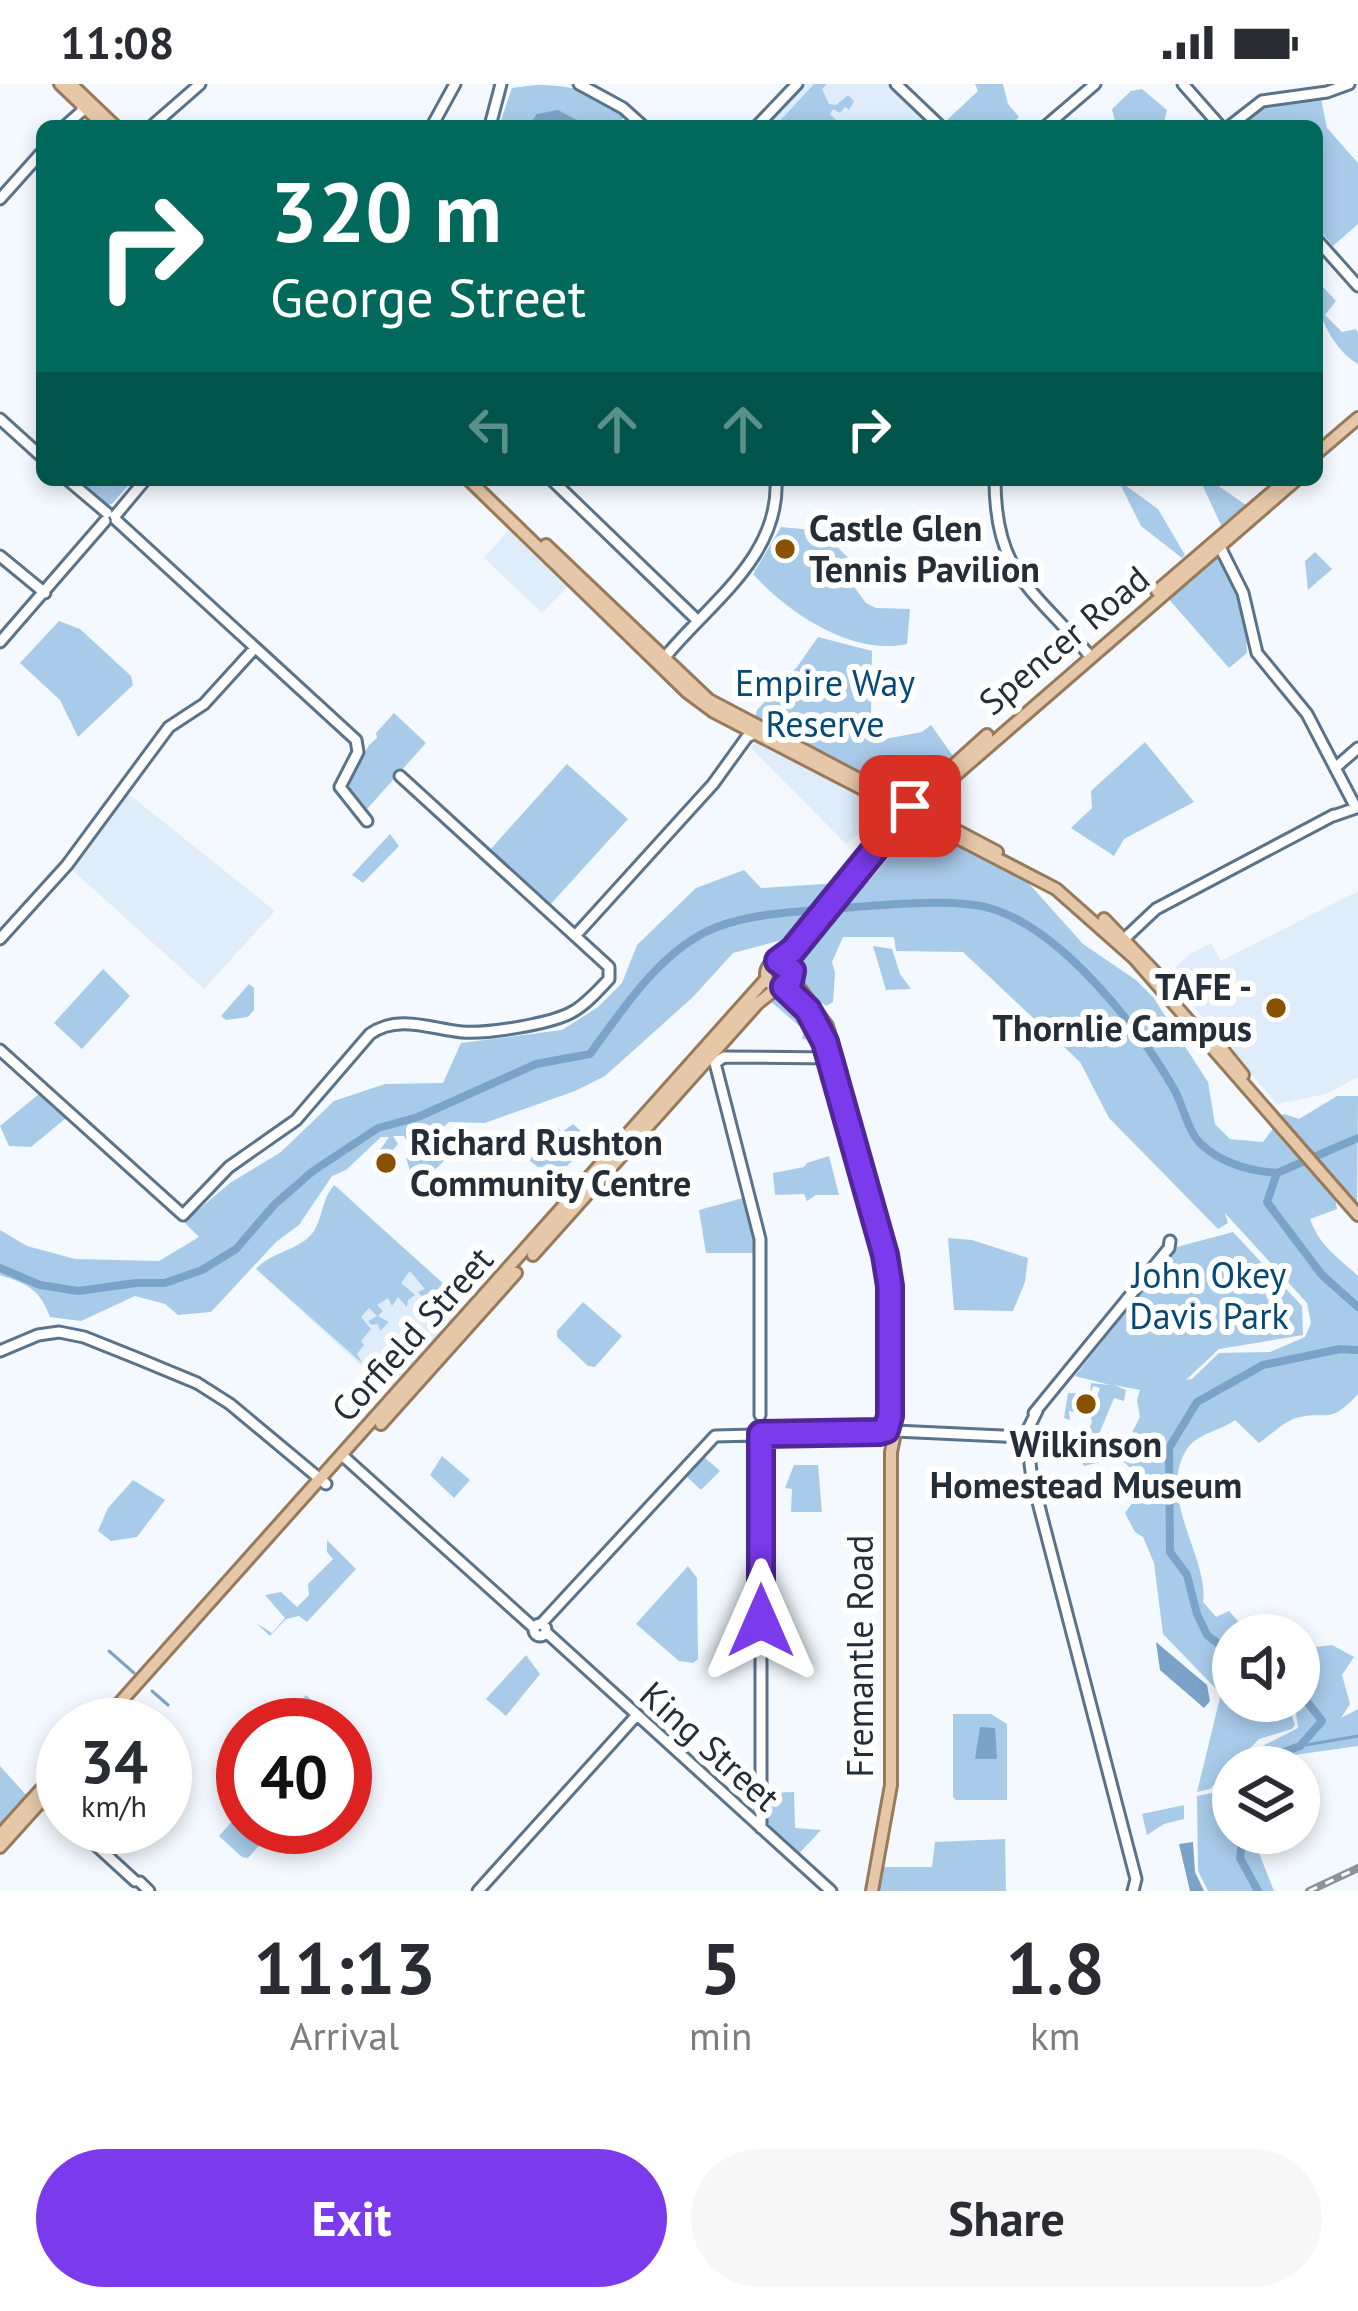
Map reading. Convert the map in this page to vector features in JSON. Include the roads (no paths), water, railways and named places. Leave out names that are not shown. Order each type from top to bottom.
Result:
[{"type":"main road","points":[[60,84],[96,120]]},
{"type":"main road","points":[[72,86],[83,110],[103,120]]},
{"type":"main road","points":[[1323,451],[1357,423]]},
{"type":"main road","points":[[1323,452],[1357,423]]},
{"type":"main road","points":[[480,486],[697,700],[891,804],[930,816],[1058,884],[1121,939],[1358,1215]]},
{"type":"main road","name":"Spencer Road","points":[[816,924],[782,980],[766,969],[816,924],[921,795],[1056,676],[1152,604],[1280,486]]},
{"type":"main road","name":"Spencer Road","points":[[839,897],[862,862],[909,813],[1075,668],[1118,623],[1290,486]]},
{"type":"main road","points":[[542,546],[658,659]]},
{"type":"main road","points":[[571,594],[591,598]]},
{"type":"main road","points":[[1118,623],[1152,604]]},
{"type":"main road","points":[[1056,676],[1075,668]]},
{"type":"main road","points":[[761,731],[864,782],[907,796],[921,795]]},
{"type":"main road","points":[[967,753],[988,745]]},
{"type":"main road","points":[[864,782],[920,825],[1056,890],[1121,939]]},
{"type":"main road","points":[[930,816],[929,804],[944,784]]},
{"type":"main road","points":[[862,862],[896,812],[891,804]]},
{"type":"main road","points":[[978,842],[992,857]]},
{"type":"main road","points":[[778,961],[782,980]]},
{"type":"main road","name":"Fremantle Road","points":[[782,980],[808,1010],[834,1057],[888,1269],[891,1785],[870,1891]]},
{"type":"main road","name":"Corfield Street","points":[[125,1698],[782,980]]},
{"type":"main road","name":"Corfield Street","points":[[133,1698],[322,1484]]},
{"type":"main road","points":[[0,1835],[36,1800]]},
{"type":"main road","points":[[0,1847],[36,1801]]},
{"type":"street","points":[[159,120],[200,84]]},
{"type":"street","points":[[434,120],[453,84]]},
{"type":"street","points":[[492,120],[501,84]]},
{"type":"street","points":[[579,84],[636,120]]},
{"type":"street","points":[[763,120],[796,84]]},
{"type":"street","points":[[896,84],[934,120]]},
{"type":"street","points":[[1053,120],[1096,84]]},
{"type":"street","points":[[1183,84],[1215,120]]},
{"type":"street","points":[[1238,120],[1262,101],[1328,92],[1346,84]]},
{"type":"street","points":[[72,120],[83,110]]},
{"type":"street","points":[[0,199],[36,159]]},
{"type":"street","points":[[1323,247],[1358,286]]},
{"type":"street","points":[[0,419],[36,452]]},
{"type":"street","points":[[74,486],[356,740],[358,752],[340,787],[368,819]]},
{"type":"street","points":[[0,640],[140,486]]},
{"type":"street","points":[[558,486],[696,619]]},
{"type":"street","points":[[658,659],[758,554],[773,518],[776,486]]},
{"type":"street","points":[[995,486],[996,523],[1006,557],[1086,654]]},
{"type":"street","points":[[1121,939],[1156,909],[1355,805],[1307,714],[1257,653],[1244,593],[1216,545]]},
{"type":"street","points":[[0,556],[42,594]]},
{"type":"street","points":[[0,939],[67,866],[160,738],[204,704],[255,648]]},
{"type":"street","points":[[575,936],[761,731]]},
{"type":"street","points":[[1335,767],[1358,748]]},
{"type":"street","points":[[0,1049],[183,1214],[229,1167],[296,1120],[376,1030],[398,1023],[474,1032],[561,1017],[592,997],[612,972],[399,778]]},
{"type":"street","points":[[760,1415],[760,1239],[716,1060],[834,1057]]},
{"type":"street","points":[[1131,1891],[1136,1880],[1024,1435],[1029,1417],[1170,1241]]},
{"type":"street","points":[[0,1351],[45,1334],[84,1337],[196,1383],[239,1410],[322,1484]]},
{"type":"street","points":[[758,1826],[761,1434]]},
{"type":"street","points":[[543,1630],[718,1435],[1024,1435]]},
{"type":"street","name":"King Street","points":[[348,1456],[828,1890]]},
{"type":"street","points":[[478,1891],[636,1716]]},
{"type":"street","points":[[107,1854],[141,1885]]},
{"type":"waterway","points":[[0,1268],[40,1285],[78,1291],[165,1283],[202,1270],[236,1249],[275,1204],[313,1171],[378,1128],[418,1117],[536,1064],[590,1054],[645,981],[697,937],[763,915],[877,905],[974,905],[1016,919],[1043,936],[1095,983],[1140,1037],[1174,1089],[1197,1140],[1237,1165],[1277,1173]]},
{"type":"waterway","points":[[1358,1138],[1277,1173],[1267,1202],[1322,1275],[1358,1307]]},
{"type":"waterway","points":[[1212,1639],[1197,1614],[1187,1575],[1170,1552],[1169,1448],[1197,1402],[1263,1365],[1340,1349],[1358,1350]]},
{"type":"waterway","points":[[109,1651],[134,1673]]},
{"type":"waterway","points":[[152,1691],[160,1698]]},
{"type":"waterway","points":[[1300,1746],[1320,1718]]},
{"type":"waterway","points":[[1300,1746],[1358,1736]]},
{"type":"waterway","points":[[1240,1854],[1258,1891]]},
{"type":"railway","points":[[1309,1891],[1358,1868]]},
{"type":"place","name":"Castle Glen Tennis Pavilion","points":[[785,549]]},
{"type":"place","name":"TAFE - Thornlie Campus","points":[[1276,1008]]},
{"type":"place","name":"Richard Rushton Community Centre","points":[[386,1163]]},
{"type":"place","name":"Wilkinson Homestead Museum","points":[[1086,1404]]},
{"type":"park label","name":"Empire Way Reserve","points":[[825,704]]},
{"type":"park label","name":"John Okey Davis Park","points":[[1209,1296]]}]
